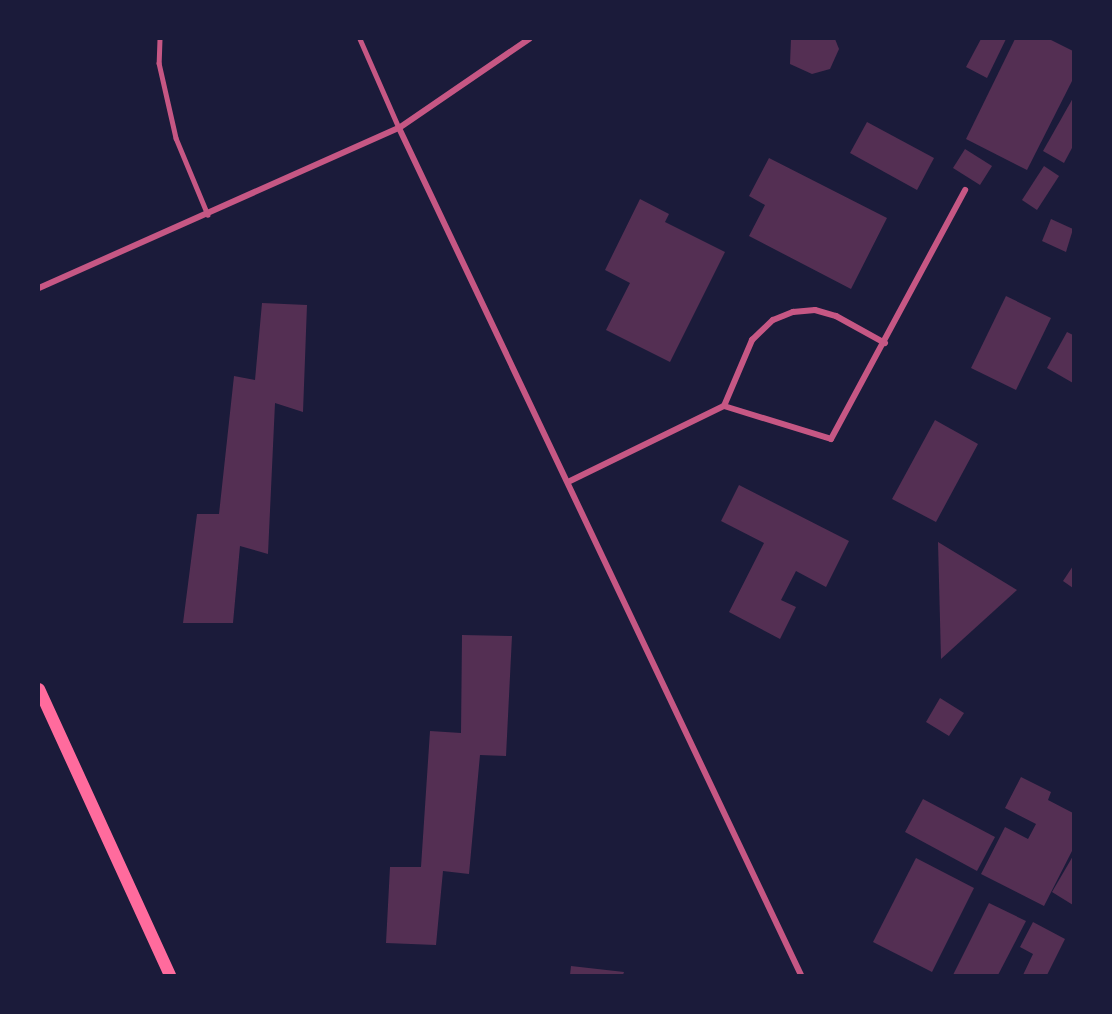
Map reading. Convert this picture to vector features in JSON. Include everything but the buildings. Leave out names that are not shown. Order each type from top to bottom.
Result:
[{"type":"main road","points":[[39,689],[170,975]]},
{"type":"street","points":[[39,288],[399,128],[528,39]]},
{"type":"street","points":[[399,128],[570,481],[801,975]]},
{"type":"street","points":[[724,406],[831,439],[885,343],[965,190]]},
{"type":"street","points":[[570,481],[724,406],[752,340],[773,320],[815,310],[836,316],[885,343]]},
{"type":"lane","points":[[160,39],[159,63],[176,138],[208,214]]},
{"type":"lane","points":[[360,39],[399,128]]}]
